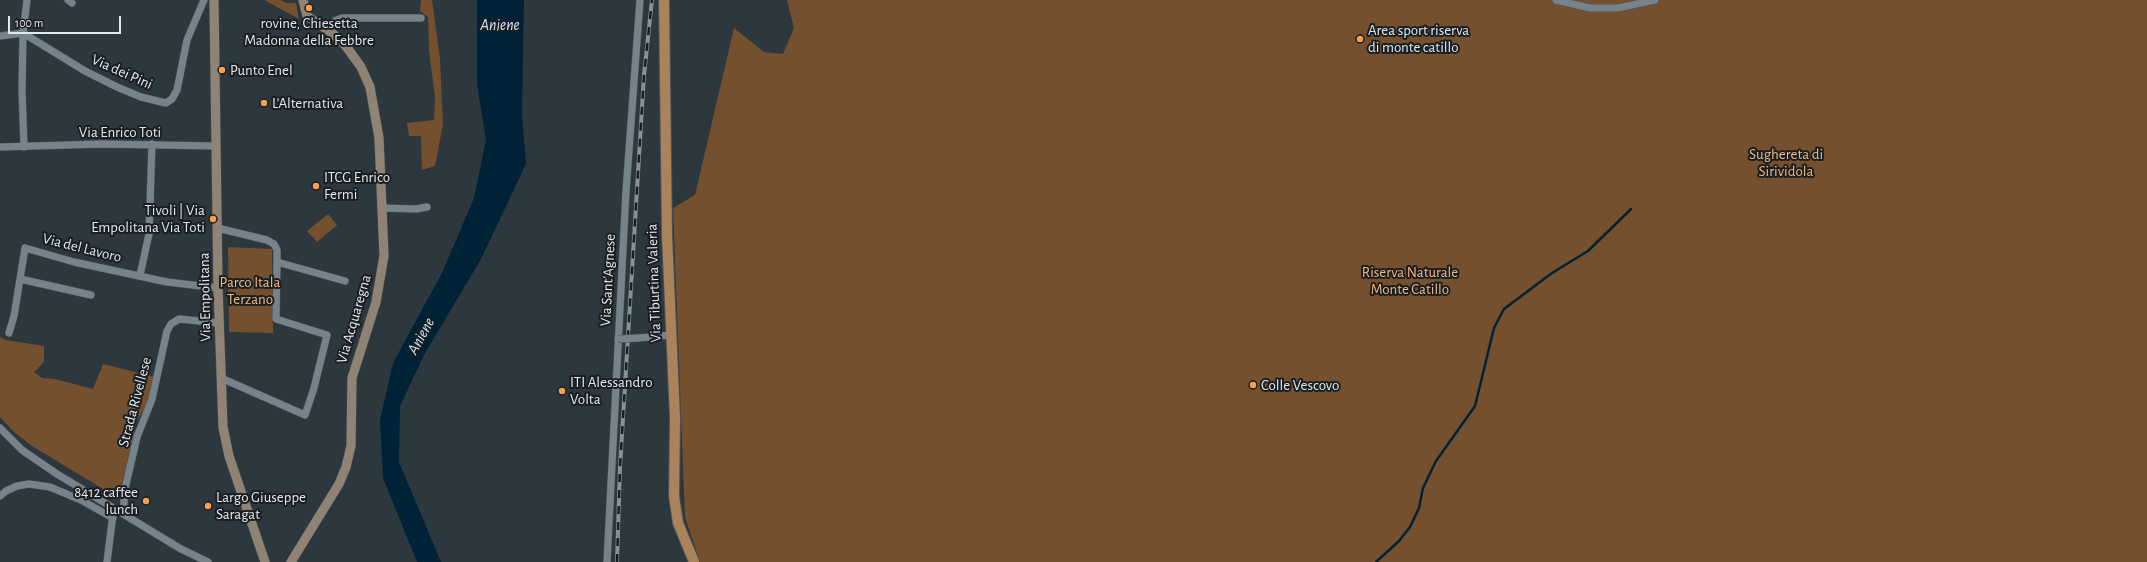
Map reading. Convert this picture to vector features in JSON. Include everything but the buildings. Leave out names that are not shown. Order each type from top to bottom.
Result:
[{"type":"main road","name":"Via Empolitana","points":[[214,0],[218,288],[223,427],[227,450],[266,562]]},
{"type":"main road","name":"Via Acquaregna","points":[[291,562],[339,484],[349,458],[351,442],[350,406],[352,378],[376,302],[383,265],[384,245],[381,208],[379,138],[371,91],[355,57],[328,30],[307,16],[303,0]]},
{"type":"main road","name":"Via Tiburtina Valeria","points":[[664,0],[667,235],[675,418],[674,504],[678,523],[694,562]]},
{"type":"street","points":[[24,147],[22,90],[23,33],[27,0]]},
{"type":"street","name":"Via dei Pini","points":[[23,33],[117,87],[141,97],[166,103],[172,99],[176,93],[187,40],[204,0]]},
{"type":"street","name":"Via Sant'Agnese","points":[[606,562],[632,90],[640,0]]},
{"type":"street","points":[[1556,0],[1575,6],[1597,8],[1618,8],[1655,0]]},
{"type":"street","points":[[328,30],[335,21],[342,18],[420,18]]},
{"type":"street","points":[[0,36],[23,33]]},
{"type":"street","name":"Via Enrico Toti","points":[[0,147],[102,144],[216,146]]},
{"type":"street","points":[[140,275],[149,234],[152,144]]},
{"type":"street","points":[[381,208],[416,209],[427,207]]},
{"type":"street","points":[[217,228],[270,241],[277,250],[278,262],[276,319],[327,334],[314,388],[305,414],[221,378]]},
{"type":"street","name":"Via del Lavoro","points":[[9,333],[25,248],[74,262],[187,286],[218,288]]},
{"type":"street","points":[[278,262],[345,281]]},
{"type":"street","points":[[20,279],[91,295]]},
{"type":"street","name":"Strada Rivellese","points":[[124,514],[125,489],[139,429],[153,394],[167,331],[171,324],[179,319],[219,323]]},
{"type":"street","points":[[618,339],[671,335]]},
{"type":"street","points":[[0,428],[22,450],[57,474],[182,549],[208,562]]},
{"type":"street","points":[[0,496],[6,491],[17,486],[29,484],[50,487],[81,500],[113,518]]},
{"type":"street","points":[[107,562],[114,508]]},
{"type":"green space","points":[[264,0],[281,0],[286,3],[296,3],[299,19]]},
{"type":"green space","points":[[421,0],[432,0],[440,59],[443,124],[435,166],[422,170],[421,136],[409,136],[407,123],[434,120],[435,97],[429,50],[428,17],[420,11]]},
{"type":"green space","name":"Riserva Naturale Monte Catillo","points":[[787,0],[2147,0],[2147,562],[700,562],[685,517],[673,208],[695,195],[734,28],[764,52],[783,54],[794,28]]},
{"type":"green space","points":[[328,214],[337,225],[317,242],[307,231]]},
{"type":"green space","name":"Parco Itala Terzano","points":[[228,247],[272,249],[273,333],[229,332]]},
{"type":"green space","points":[[0,337],[6,340],[44,346],[44,362],[34,372],[42,378],[55,379],[93,389],[103,364],[154,377],[149,401],[136,422],[129,460],[118,498],[32,446],[14,432],[0,417]]},
{"type":"water","name":"Aniene","points":[[477,0],[524,0],[522,114],[526,164],[481,259],[424,355],[400,406],[399,462],[441,562],[417,562],[383,478],[380,420],[393,363],[442,273],[474,198],[486,140],[477,84]]},
{"type":"waterway","points":[[1376,562],[1399,541],[1410,527],[1419,508],[1423,488],[1436,461],[1475,406],[1494,328],[1504,309],[1552,273],[1588,251],[1631,209]]},
{"type":"railway","points":[[617,562],[620,467],[644,75],[652,0]]},
{"type":"place","name":"rovine, Chiesetta Madonna della Febbre","points":[[309,8]]},
{"type":"place","name":"Area sport riserva di monte catillo","points":[[1360,39]]},
{"type":"place","name":"Punto Enel","points":[[222,70]]},
{"type":"place","name":"L’Alternativa","points":[[264,103]]},
{"type":"place","name":"ITCG Enrico Fermi","points":[[316,186]]},
{"type":"place","name":"Tivoli | Via Empolitana Via Toti","points":[[213,219]]},
{"type":"place","name":"Colle Vescovo","points":[[1253,385]]},
{"type":"place","name":"ITI Alessandro Volta","points":[[562,391]]},
{"type":"place","name":"8412 caffee lunch","points":[[146,501]]},
{"type":"place","name":"Largo Giuseppe Saragat","points":[[208,506]]},
{"type":"park label","name":"Sughereta di Sirividola","points":[[1786,162]]}]
